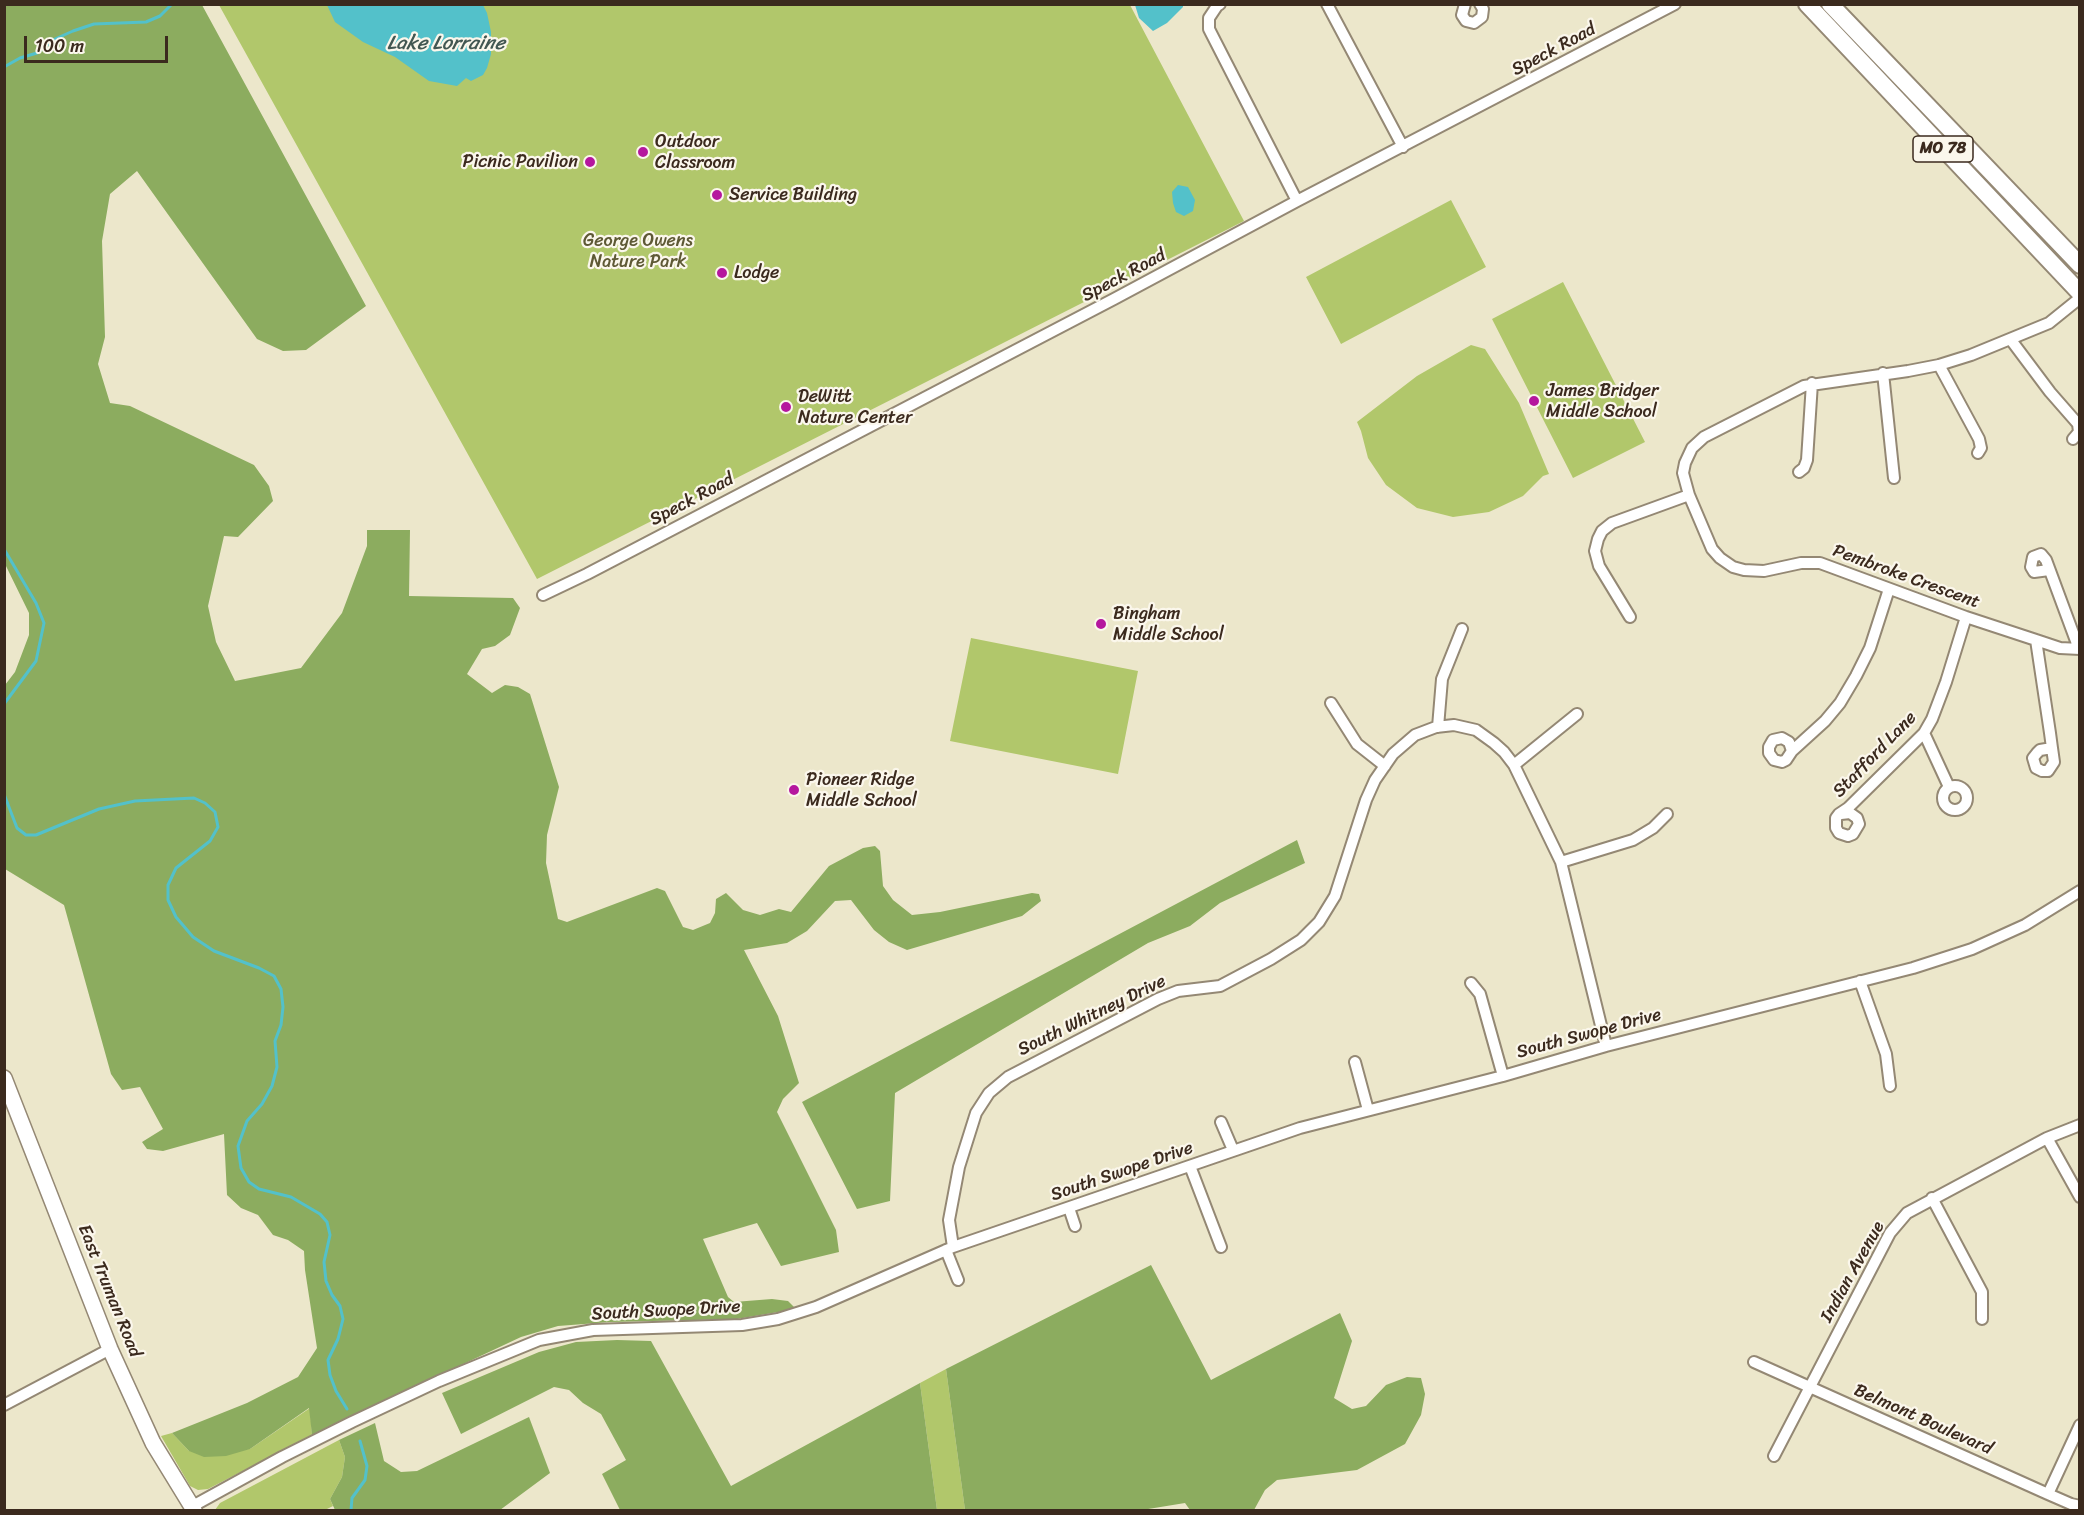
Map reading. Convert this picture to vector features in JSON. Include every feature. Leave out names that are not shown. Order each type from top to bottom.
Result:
[{"type":"main road","name":"MO 78","points":[[1807,4],[2079,296]]},
{"type":"main road","name":"MO 78","points":[[1830,4],[2079,265]]},
{"type":"main road","name":"East Truman Road","points":[[5,1080],[110,1349],[153,1443],[193,1509]]},
{"type":"street","points":[[1220,4],[1209,18],[1209,29],[1297,201]]},
{"type":"street","points":[[1326,4],[1403,147]]},
{"type":"street","points":[[1465,4],[1461,11],[1464,19],[1474,23],[1482,17],[1483,9],[1480,4]]},
{"type":"street","name":"Speck Road","points":[[543,595],[1176,267],[1297,201],[1675,4]]},
{"type":"street","name":"Pembroke Crescent","points":[[2079,296],[2049,322],[2011,340],[1939,365],[1812,383],[1790,392],[1704,437],[1692,448],[1683,473],[1689,495],[1712,549],[1733,567],[1764,571],[1801,563],[1820,563],[1966,617],[2060,648],[2079,649]]},
{"type":"street","points":[[2011,340],[2050,392],[2078,424],[2079,432],[2073,439]]},
{"type":"street","points":[[1939,365],[1979,439],[1981,448],[1978,453]]},
{"type":"street","points":[[1883,374],[1894,478]]},
{"type":"street","points":[[1799,472],[1804,468],[1807,460],[1812,383]]},
{"type":"street","points":[[1630,617],[1599,566],[1595,551],[1598,539],[1602,531],[1612,523],[1689,495]]},
{"type":"street","points":[[2049,570],[2079,649]]},
{"type":"street","points":[[1792,751],[1825,721],[1840,703],[1870,648],[1889,590]]},
{"type":"street","name":"Stafford Lane","points":[[1841,814],[1924,733],[1932,719],[1946,682],[1966,617]]},
{"type":"street","points":[[1438,726],[1442,679],[1462,630]]},
{"type":"street","points":[[2036,640],[2052,748]]},
{"type":"street","points":[[1331,703],[1357,744],[1385,766]]},
{"type":"street","points":[[1514,765],[1577,714]]},
{"type":"street","name":"South Whitney Drive","points":[[958,1280],[950,1249],[949,1220],[959,1167],[976,1113],[989,1093],[1008,1077],[1158,999],[1178,992],[1220,986],[1301,940],[1319,922],[1335,896],[1366,800],[1375,780],[1393,754],[1415,735],[1438,726],[1454,725],[1476,730],[1499,747],[1514,765],[1561,862],[1606,1046]]},
{"type":"street","points":[[1924,733],[1949,787]]},
{"type":"street","points":[[1561,862],[1633,840],[1653,828],[1667,814]]},
{"type":"street","name":"South Swope Drive","points":[[193,1509],[282,1457],[352,1422],[539,1340],[593,1330],[741,1325],[778,1319],[816,1307],[950,1249],[1300,1128],[1503,1076],[1606,1046],[1913,968],[1972,949],[2078,897]]},
{"type":"street","points":[[1860,981],[1886,1054],[1890,1086]]},
{"type":"street","points":[[1471,983],[1480,994],[1503,1076]]},
{"type":"street","points":[[1354,1062],[1368,1110]]},
{"type":"street","points":[[1221,1122],[1233,1150]]},
{"type":"street","name":"Indian Avenue","points":[[1774,1456],[1890,1233],[1907,1213],[2047,1137],[2079,1125]]},
{"type":"street","points":[[2047,1137],[2079,1197]]},
{"type":"street","points":[[1190,1166],[1221,1246]]},
{"type":"street","points":[[1932,1198],[1982,1292],[1982,1319]]},
{"type":"street","points":[[1069,1208],[1075,1226]]},
{"type":"street","points":[[4,1405],[110,1349]]},
{"type":"street","name":"Belmont Boulevard","points":[[1754,1362],[2079,1506]]},
{"type":"street","points":[[2048,1494],[2079,1425]]},
{"type":"green space","points":[[5,5],[202,5],[366,306],[306,350],[283,351],[257,339],[137,171],[110,194],[102,241],[105,337],[98,364],[110,403],[130,406],[254,465],[269,486],[273,501],[238,537],[224,536],[208,606],[216,642],[235,681],[301,668],[342,613],[367,546],[367,530],[410,530],[409,596],[513,598],[520,608],[510,635],[495,646],[482,649],[467,674],[492,693],[505,685],[518,687],[530,694],[559,787],[547,835],[546,863],[558,919],[567,922],[657,888],[665,891],[683,927],[693,930],[710,923],[715,913],[716,899],[726,893],[743,910],[760,915],[779,909],[791,912],[829,866],[863,848],[875,846],[880,851],[883,886],[893,900],[912,915],[940,912],[1032,893],[1039,894],[1041,901],[1022,916],[907,950],[889,942],[874,930],[851,900],[835,901],[807,931],[787,943],[744,950],[778,1016],[799,1083],[783,1099],[777,1112],[836,1230],[839,1252],[781,1266],[757,1223],[703,1239],[728,1297],[734,1302],[772,1299],[788,1301],[796,1309],[737,1319],[610,1322],[558,1326],[521,1337],[312,1435],[309,1408],[250,1449],[226,1456],[204,1457],[189,1451],[172,1433],[247,1403],[298,1377],[317,1348],[304,1251],[288,1240],[273,1235],[258,1215],[241,1208],[227,1195],[224,1134],[163,1151],[147,1149],[142,1142],[163,1129],[140,1087],[122,1090],[111,1074],[64,905],[5,869],[5,685],[15,672],[29,635],[29,613],[5,564]]},
{"type":"green space","name":"George Owens Nature Park","points":[[219,5],[1130,5],[1244,221],[537,579]]},
{"type":"green space","points":[[1451,200],[1486,267],[1341,344],[1306,277]]},
{"type":"green space","points":[[1563,282],[1645,442],[1573,478],[1492,319]]},
{"type":"green space","points":[[1471,345],[1485,349],[1519,403],[1549,474],[1543,476],[1523,496],[1489,512],[1453,517],[1417,508],[1386,485],[1368,458],[1357,422],[1417,376]]},
{"type":"green space","points":[[971,638],[1138,671],[1118,774],[950,741]]},
{"type":"green space","points":[[1297,840],[1305,863],[1220,903],[1190,926],[1148,943],[895,1093],[890,1201],[857,1209],[802,1102]]},
{"type":"green space","points":[[1151,1265],[1211,1380],[1340,1313],[1352,1341],[1334,1398],[1352,1409],[1366,1406],[1386,1385],[1407,1377],[1421,1378],[1425,1394],[1421,1415],[1405,1444],[1357,1470],[1277,1480],[1265,1490],[1254,1510],[1190,1510],[1185,1503],[1142,1510],[965,1510],[946,1369]]},
{"type":"green space","points":[[651,1341],[731,1486],[920,1383],[937,1510],[620,1510],[602,1474],[626,1460],[601,1414],[583,1403],[569,1390],[554,1387],[461,1434],[442,1393],[539,1352],[576,1342]]},
{"type":"green space","points":[[946,1369],[965,1510],[937,1510],[920,1383]]},
{"type":"green space","points":[[310,1408],[312,1435],[208,1489],[198,1490],[190,1486],[161,1436],[172,1433],[189,1451],[250,1449]]},
{"type":"green space","points":[[529,1417],[550,1473],[500,1510],[335,1510],[330,1499],[342,1477],[345,1457],[339,1440],[375,1423],[384,1461],[401,1472],[417,1471]]},
{"type":"green space","points":[[339,1440],[345,1457],[342,1477],[330,1499],[333,1506],[325,1510],[215,1510],[220,1503]]},
{"type":"water","name":"Lake Lorraine","points":[[327,5],[483,5],[491,32],[491,54],[487,68],[483,75],[471,81],[466,78],[457,86],[429,81],[395,57],[363,42],[335,22]]},
{"type":"water","points":[[1135,5],[1183,5],[1167,23],[1153,31],[1139,18]]},
{"type":"water","points":[[1178,185],[1188,187],[1195,200],[1193,211],[1184,216],[1176,212],[1173,203],[1172,192]]},
{"type":"waterway","points":[[4,67],[20,58],[37,53],[55,39],[73,31],[94,24],[146,22],[160,16],[172,4]]},
{"type":"waterway","points":[[4,549],[36,603],[44,623],[36,661],[4,704]]},
{"type":"waterway","points":[[4,794],[17,828],[26,835],[36,835],[99,809],[135,801],[194,798],[205,803],[215,812],[218,827],[210,841],[176,868],[168,885],[168,900],[176,917],[193,937],[214,951],[274,976],[281,989],[283,1007],[281,1025],[275,1041],[277,1067],[272,1086],[262,1104],[247,1121],[238,1146],[241,1168],[249,1182],[259,1189],[291,1197],[320,1214],[327,1222],[330,1235],[324,1262],[326,1281],[340,1306],[343,1319],[338,1339],[328,1360],[330,1375],[336,1391],[347,1409]]},
{"type":"waterway","points":[[351,1510],[352,1498],[365,1480],[367,1466],[360,1441]]},
{"type":"place","name":"Outdoor Classroom","points":[[643,152]]},
{"type":"place","name":"Picnic Pavilion","points":[[590,162]]},
{"type":"place","name":"Service Building","points":[[717,195]]},
{"type":"place","name":"Lodge","points":[[722,273]]},
{"type":"place","name":"James Bridger Middle School","points":[[1534,401]]},
{"type":"place","name":"DeWitt Nature Center","points":[[786,407]]},
{"type":"place","name":"Bingham Middle School","points":[[1101,624]]},
{"type":"place","name":"Pioneer Ridge Middle School","points":[[794,790]]}]
